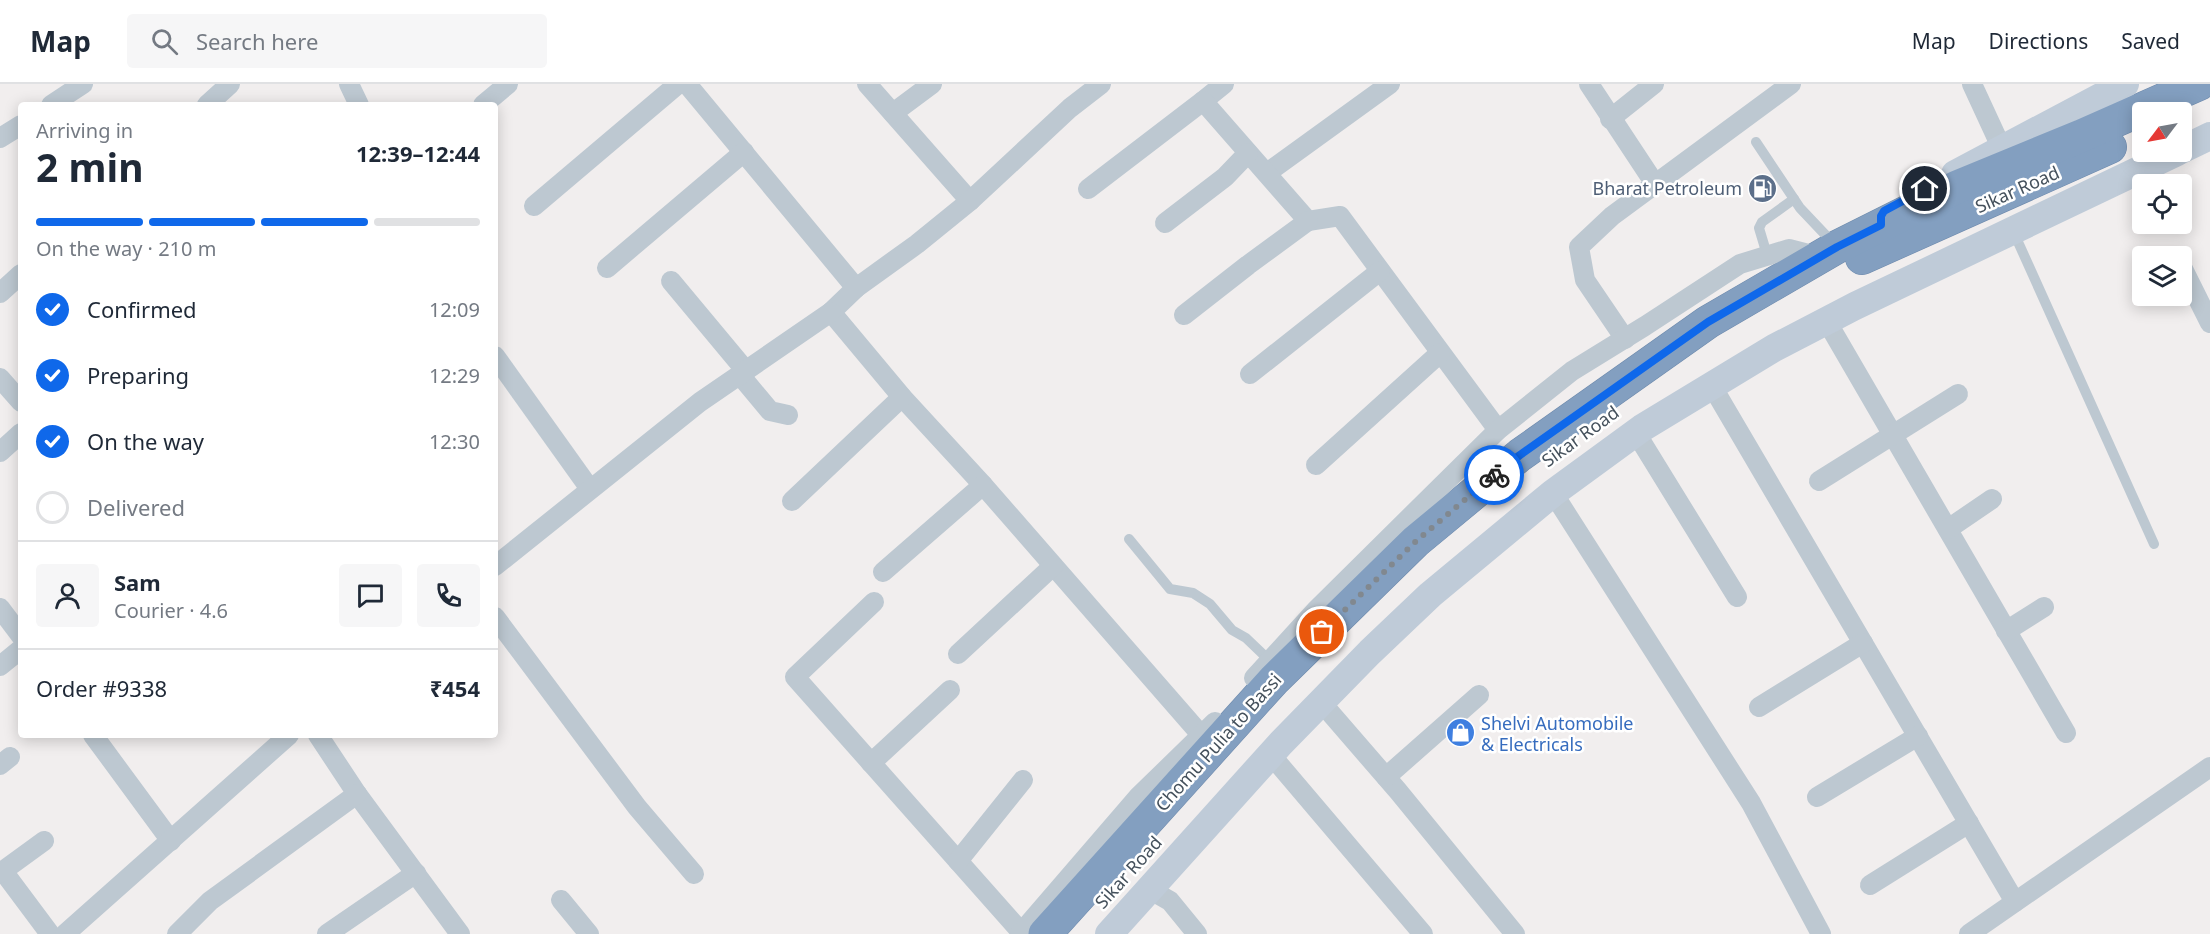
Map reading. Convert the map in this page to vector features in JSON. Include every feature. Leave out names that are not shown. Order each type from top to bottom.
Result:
[{"type":"highway","points":[[2180,95],[2210,102]]},
{"type":"highway","name":"Chomu Pulia to Bassi","points":[[1028,934],[1274,680],[1415,542],[1520,455],[1708,322],[1773,269],[1828,252],[1957,186],[2180,95]]},
{"type":"highway","name":"Sikar Road","points":[[1073,934],[1328,654],[1424,559],[1503,492],[1614,410],[1760,315],[1862,258],[2132,137]]},
{"type":"main road","points":[[1881,225],[1881,216],[1887,209],[2125,84]]},
{"type":"main road","points":[[2192,145],[2210,136]]},
{"type":"main road","points":[[1109,934],[1321,702],[1430,596],[1553,493],[1636,432],[1774,348],[1826,320],[2156,162]]},
{"type":"street","points":[[56,102],[83,84]]},
{"type":"street","points":[[210,102],[230,84]]},
{"type":"street","points":[[349,84],[357,102]]},
{"type":"street","points":[[487,102],[508,84]]},
{"type":"street","points":[[534,206],[678,84]]},
{"type":"street","points":[[687,84],[856,288]]},
{"type":"street","points":[[867,84],[970,201]]},
{"type":"street","points":[[893,113],[932,84]]},
{"type":"street","points":[[498,564],[700,402],[831,312],[856,288],[917,244],[970,201],[1070,108],[1101,84]]},
{"type":"street","points":[[1088,189],[1203,102],[1223,84]]},
{"type":"street","points":[[1267,173],[1390,84]]},
{"type":"street","points":[[1588,84],[1655,184]]},
{"type":"street","points":[[1610,119],[1654,84]]},
{"type":"street","points":[[1625,339],[1585,280],[1579,247],[1612,216],[1790,84]]},
{"type":"street","points":[[1972,84],[2002,150]]},
{"type":"street","points":[[1203,102],[1308,221]]},
{"type":"street","points":[[0,138],[18,127]]},
{"type":"street","points":[[607,268],[744,152]]},
{"type":"street","points":[[1165,223],[1225,177],[1248,153]]},
{"type":"street","points":[[1184,315],[1308,221],[1340,216],[1498,430]]},
{"type":"street","points":[[874,602],[795,677],[958,861],[1028,934],[1138,797],[1202,736],[1317,609],[1498,430],[1572,370],[1625,339],[1740,264],[1773,269]]},
{"type":"street","points":[[1250,374],[1380,272]]},
{"type":"street","points":[[0,293],[18,277]]},
{"type":"street","points":[[671,281],[770,411],[788,415]]},
{"type":"street","points":[[2192,287],[2210,323]]},
{"type":"street","points":[[831,312],[902,397],[983,485],[1202,736]]},
{"type":"street","points":[[1826,320],[2066,733]]},
{"type":"street","points":[[1316,465],[1440,353]]},
{"type":"street","points":[[498,360],[590,489]]},
{"type":"street","points":[[0,378],[18,399]]},
{"type":"street","points":[[1712,386],[2015,902]]},
{"type":"street","points":[[1819,481],[1958,394]]},
{"type":"street","points":[[792,501],[902,397]]},
{"type":"street","points":[[1636,432],[1737,597]]},
{"type":"street","points":[[0,452],[18,436]]},
{"type":"street","points":[[883,572],[983,485]]},
{"type":"street","points":[[1553,493],[1751,803],[1821,934]]},
{"type":"street","points":[[1948,529],[1992,499]]},
{"type":"street","points":[[958,654],[1053,566]]},
{"type":"street","points":[[2006,631],[2044,607]]},
{"type":"street","points":[[0,608],[18,632]]},
{"type":"street","points":[[498,621],[637,807],[694,874]]},
{"type":"street","points":[[1759,707],[1863,643]]},
{"type":"street","points":[[0,666],[18,651]]},
{"type":"street","points":[[871,763],[950,690]]},
{"type":"street","points":[[1386,777],[1479,695]]},
{"type":"street","points":[[1321,702],[1515,934]]},
{"type":"street","points":[[1817,797],[1918,736]]},
{"type":"street","points":[[95,738],[171,841]]},
{"type":"street","points":[[64,934],[286,738]]},
{"type":"street","points":[[320,738],[357,794],[460,934]]},
{"type":"street","points":[[1271,755],[1423,934]]},
{"type":"street","points":[[1969,934],[2210,767]]},
{"type":"street","points":[[958,861],[1023,780]]},
{"type":"street","points":[[177,934],[210,901],[357,794]]},
{"type":"street","points":[[1870,885],[1969,824]]},
{"type":"street","points":[[44,841],[2,872],[50,934]]},
{"type":"street","points":[[327,934],[416,873]]},
{"type":"street","points":[[1149,889],[1170,901],[1184,915],[1197,934]]},
{"type":"street","points":[[561,900],[589,934]]},
{"type":"lane","points":[[1756,142],[1828,252]]},
{"type":"lane","points":[[1773,269],[1759,228],[1762,222],[1794,199]]},
{"type":"lane","points":[[2014,231],[2154,544]]},
{"type":"lane","points":[[1129,539],[1170,589],[1193,594],[1210,604],[1232,630],[1246,638],[1270,661]]},
{"type":"way so far","points":[[1322,632],[1415,542],[1494,475]]},
{"type":"place","name":"Bharat Petroleum","points":[[1763,188]]},
{"type":"place","name":"Shelvi Automobile & Electricals","points":[[1460,733]]},
{"type":"route","points":[[1494,475],[1708,322],[1837,247],[1881,225],[1881,216],[1884,211],[1925,189]]}]
